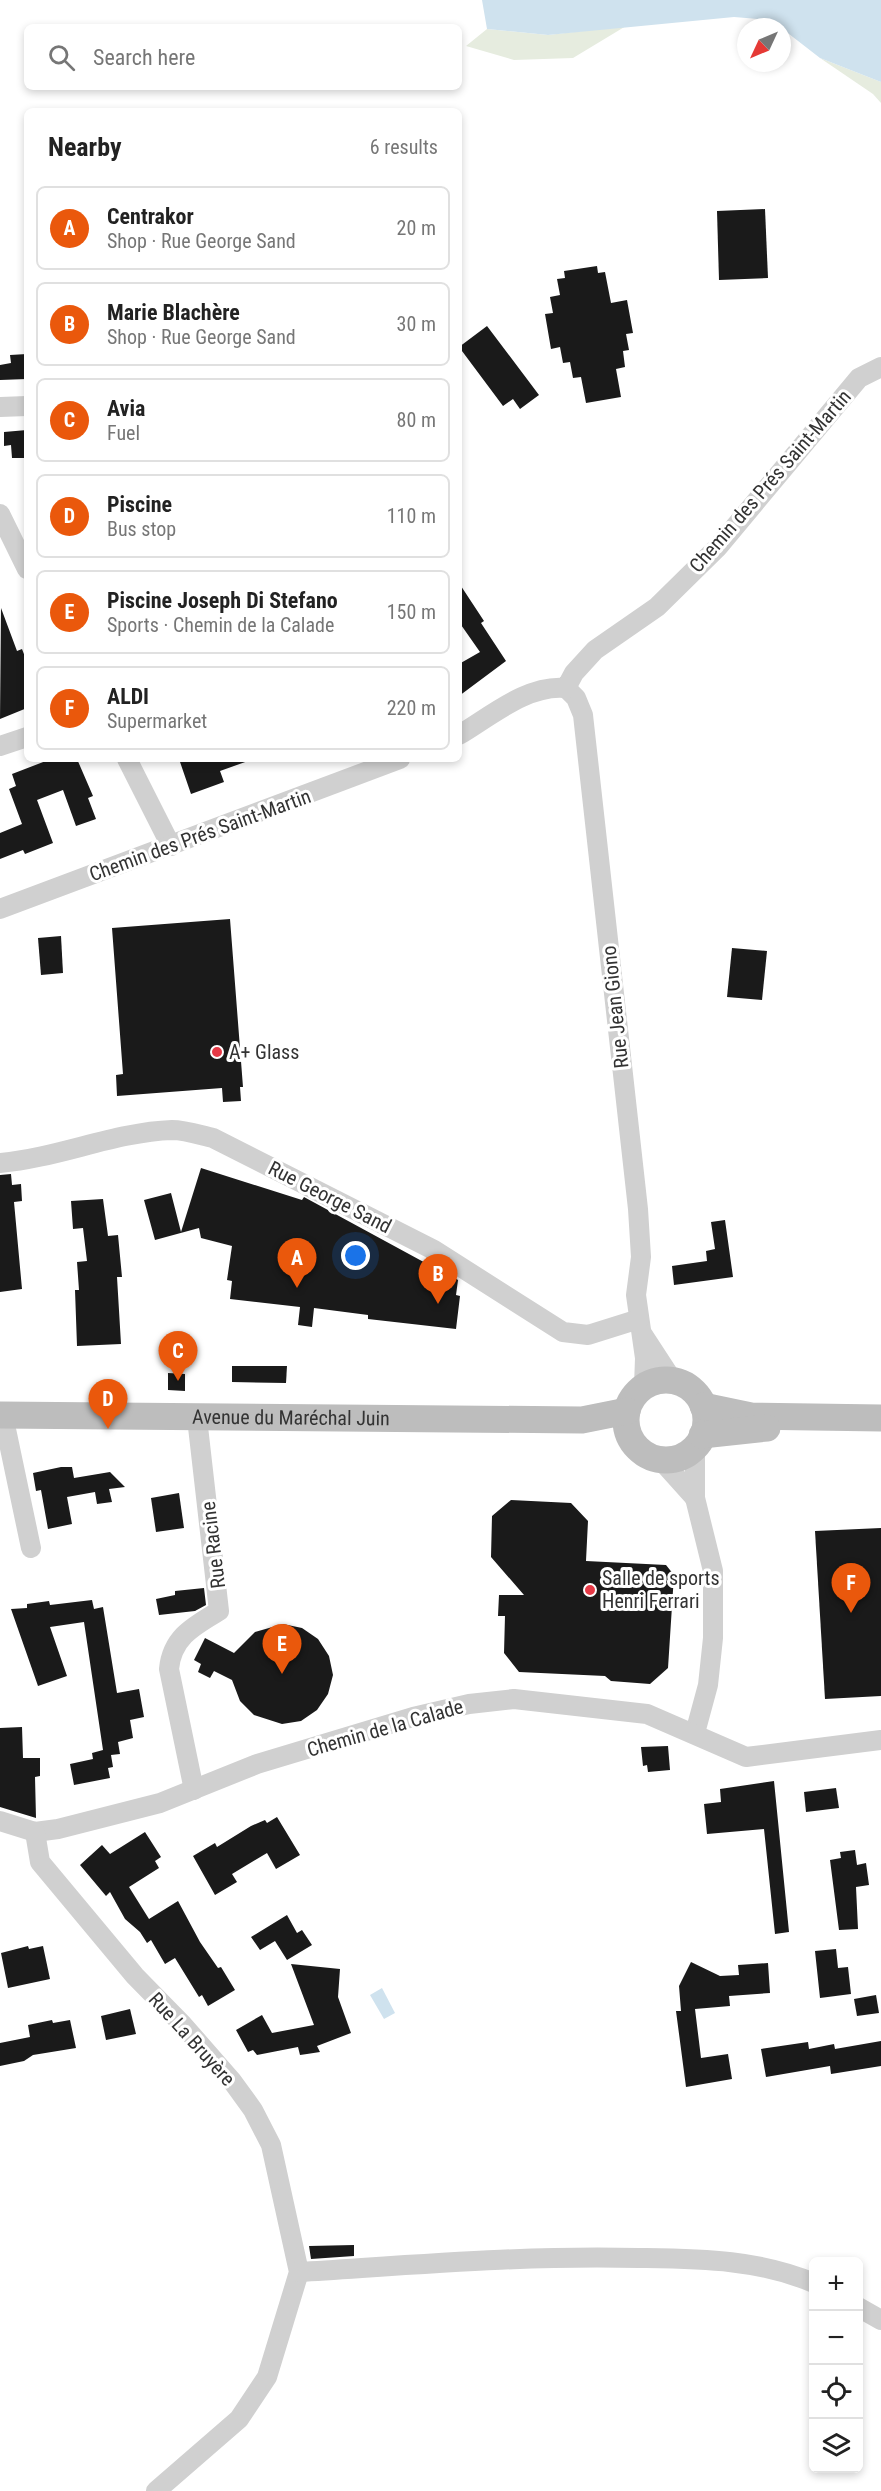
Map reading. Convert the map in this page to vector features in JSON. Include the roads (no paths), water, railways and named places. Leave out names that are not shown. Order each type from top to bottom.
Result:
[{"type":"main road","points":[[673,1381],[692,1390],[703,1406],[705,1426],[699,1441],[685,1455],[660,1460],[642,1451],[628,1424],[636,1393],[653,1382],[673,1381]]},
{"type":"main road","points":[[703,1406],[751,1416],[881,1418]]},
{"type":"main road","name":"Avenue du Maréchal Juin","points":[[2,1415],[582,1420],[628,1424]]},
{"type":"main road","points":[[699,1441],[751,1428],[881,1428]]},
{"type":"street","name":"Chemin des Prés Saint-Martin","points":[[566,688],[574,673],[596,650],[657,607],[718,547],[860,378],[881,367]]},
{"type":"street","points":[[0,407],[24,406]]},
{"type":"street","points":[[0,514],[24,562]]},
{"type":"street","points":[[462,733],[534,691],[549,686],[566,688]]},
{"type":"street","name":"Rue Jean Giono","points":[[566,688],[576,698],[585,727],[638,1209],[642,1257],[636,1295],[645,1358],[644,1386]]},
{"type":"street","points":[[0,746],[24,738]]},
{"type":"street","points":[[129,762],[171,846]]},
{"type":"street","name":"Chemin des Prés Saint-Martin","points":[[0,909],[392,762]]},
{"type":"street","name":"Rue George Sand","points":[[0,1163],[29,1160],[108,1141],[173,1130],[213,1138],[434,1250],[563,1332],[588,1335],[640,1325]]},
{"type":"street","name":"Rue Jean Giono","points":[[640,1325],[673,1381]]},
{"type":"street","points":[[2,1415],[31,1548]]},
{"type":"street","name":"Rue Racine","points":[[194,1790],[169,1669],[170,1651],[193,1626],[219,1611],[197,1418]]},
{"type":"street","points":[[695,1733],[712,1664],[713,1605],[713,1571],[695,1498],[699,1441]]},
{"type":"street","points":[[660,1460],[695,1498]]},
{"type":"street","name":"Chemin de la Calade","points":[[35,1832],[160,1803],[256,1764],[413,1717],[469,1704],[514,1700],[647,1714],[747,1757],[881,1740]]},
{"type":"street","points":[[0,1821],[35,1832]]},
{"type":"street","name":"Rue La Bruyère","points":[[35,1832],[40,1862],[135,1976],[183,2025],[253,2109],[271,2145],[298,2272]]},
{"type":"street","points":[[156,2491],[238,2419],[267,2377],[298,2272],[566,2256],[681,2258],[731,2260],[774,2270],[809,2282]]},
{"type":"street","points":[[863,2310],[881,2320]]},
{"type":"water","points":[[482,0],[881,0],[881,82],[820,58],[791,36],[791,18],[734,17],[548,35],[487,29]]},
{"type":"water","points":[[382,1988],[395,2013],[384,2019],[370,1995]]},
{"type":"place","name":"A+ Glass","points":[[217,1052]]},
{"type":"place","name":"Centrakor","points":[[297,1288]]},
{"type":"place","name":"Marie Blachère","points":[[438,1304]]},
{"type":"place","name":"Avia","points":[[178,1381]]},
{"type":"place","name":"Piscine","points":[[108,1429]]},
{"type":"place","name":"Salle de sports Henri Ferrari","points":[[590,1590]]},
{"type":"place","name":"ALDI","points":[[851,1613]]},
{"type":"place","name":"Piscine Joseph Di Stefano","points":[[282,1674]]}]
